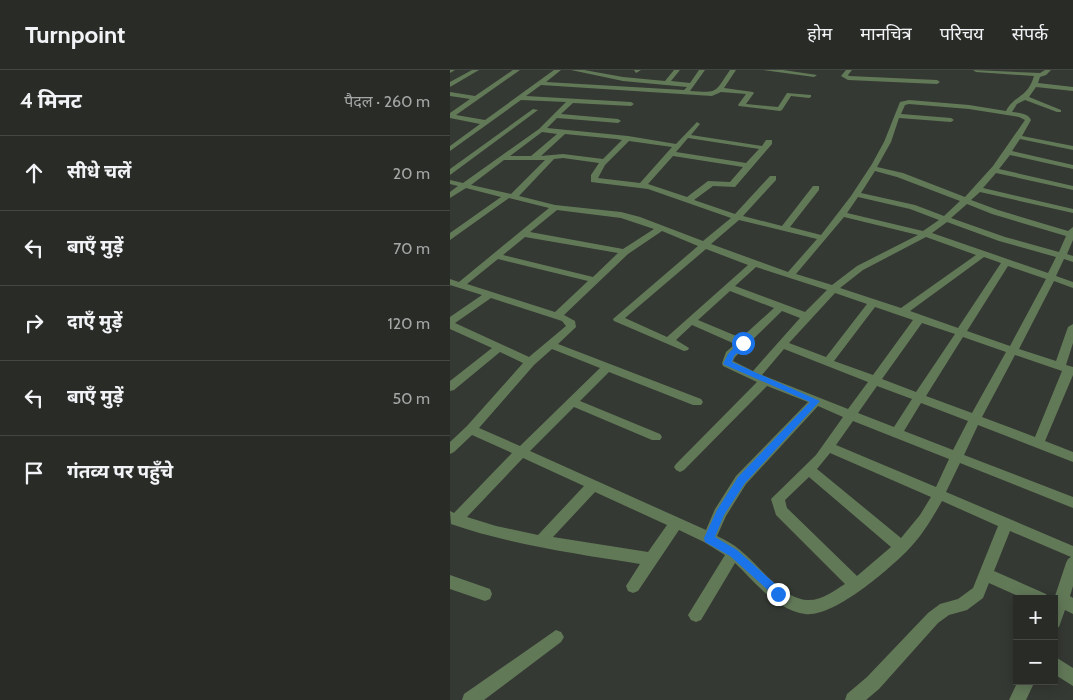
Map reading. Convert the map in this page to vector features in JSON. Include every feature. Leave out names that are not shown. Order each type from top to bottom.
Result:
[{"type":"street","points":[[450,85],[473,70]]},
{"type":"street","points":[[450,116],[517,70]]},
{"type":"street","points":[[450,149],[558,70]]},
{"type":"street","points":[[574,70],[616,78],[691,85]]},
{"type":"street","points":[[666,83],[677,70]]},
{"type":"street","points":[[680,100],[702,70]]},
{"type":"street","points":[[720,90],[733,70]]},
{"type":"street","points":[[760,78],[766,70],[815,72],[809,84]]},
{"type":"street","points":[[849,70],[846,77],[937,82]]},
{"type":"street","points":[[878,80],[884,70]]},
{"type":"street","points":[[976,70],[1037,75],[1044,74],[1048,70]]},
{"type":"street","points":[[1008,113],[1016,102],[1025,98],[1035,85],[1037,75]]},
{"type":"street","points":[[539,83],[712,94],[720,90],[752,90],[741,105],[780,109],[789,94],[809,96]]},
{"type":"street","points":[[1035,85],[1073,89]]},
{"type":"street","points":[[589,102],[602,86]]},
{"type":"street","points":[[606,136],[643,90]]},
{"type":"street","points":[[450,94],[474,98]]},
{"type":"street","points":[[520,98],[589,102],[624,112]]},
{"type":"street","points":[[1025,98],[1059,111]]},
{"type":"street","points":[[450,196],[541,130],[571,100]]},
{"type":"street","points":[[680,467],[760,378],[783,345],[834,288],[862,267],[925,234],[965,202],[979,189],[1020,137],[1027,118],[1008,113],[961,106],[909,102],[902,104],[886,146],[872,168],[823,238],[791,274]]},
{"type":"street","points":[[450,173],[535,110]]},
{"type":"street","points":[[556,116],[624,112]]},
{"type":"street","points":[[450,116],[487,123]]},
{"type":"street","points":[[898,116],[951,120]]},
{"type":"street","points":[[642,186],[697,124]]},
{"type":"street","points":[[541,130],[628,138],[678,146]]},
{"type":"street","points":[[534,158],[563,132]]},
{"type":"street","points":[[686,136],[767,145],[732,185],[711,183],[689,200]]},
{"type":"street","points":[[1020,137],[1073,148]]},
{"type":"street","points":[[628,138],[605,161],[594,175],[594,180],[642,186],[737,217],[823,238]]},
{"type":"street","points":[[1007,152],[1073,167]]},
{"type":"street","points":[[670,153],[748,166]]},
{"type":"street","points":[[504,158],[553,156],[605,161]]},
{"type":"street","points":[[450,237],[510,197],[553,156]]},
{"type":"street","points":[[471,429],[709,538],[734,553],[778,594],[796,604],[809,607],[827,604],[856,585],[902,548],[924,520],[974,420],[1051,279],[1067,258],[1072,233],[965,202],[900,175],[872,168]]},
{"type":"street","points":[[993,170],[1073,188]]},
{"type":"street","points":[[684,348],[618,319],[737,217],[773,178]]},
{"type":"street","points":[[450,182],[555,207],[621,215],[661,228],[754,264],[834,288],[1067,369]]},
{"type":"street","points":[[785,228],[816,188]]},
{"type":"street","points":[[979,189],[1073,211]]},
{"type":"street","points":[[855,194],[912,207],[1002,239],[1067,258]]},
{"type":"street","points":[[461,285],[555,207]]},
{"type":"street","points":[[841,214],[925,234],[1006,264],[1073,285]]},
{"type":"street","points":[[557,316],[625,252],[661,228]]},
{"type":"street","points":[[524,234],[625,252]]},
{"type":"street","points":[[902,313],[981,255]]},
{"type":"street","points":[[497,256],[595,280]]},
{"type":"street","points":[[669,341],[754,264]]},
{"type":"street","points":[[896,433],[1006,264]]},
{"type":"street","points":[[450,282],[557,316],[570,323],[571,327],[530,362],[471,429],[450,449]]},
{"type":"street","points":[[728,287],[808,317]]},
{"type":"street","points":[[490,294],[450,323],[530,362]]},
{"type":"street","points":[[827,363],[873,303]]},
{"type":"street","points":[[780,306],[730,355],[727,364],[1073,503]]},
{"type":"street","points":[[856,585],[781,511],[778,499],[809,470],[828,447],[919,319]]},
{"type":"street","points":[[691,321],[743,343]]},
{"type":"street","points":[[1038,444],[1067,369],[1073,326]]},
{"type":"street","points":[[551,345],[697,402]]},
{"type":"street","points":[[783,345],[1073,457]]},
{"type":"street","points":[[450,387],[455,376],[499,348]]},
{"type":"street","points":[[608,367],[453,518],[496,532],[571,547],[651,559]]},
{"type":"street","points":[[709,538],[724,507],[742,480],[816,401]]},
{"type":"street","points":[[572,402],[656,437]]},
{"type":"street","points":[[828,447],[1073,552]]},
{"type":"street","points":[[809,470],[902,548]]},
{"type":"street","points":[[542,540],[593,485]]},
{"type":"street","points":[[633,586],[676,523]]},
{"type":"street","points":[[853,700],[873,682],[933,618],[945,609],[972,599],[978,593],[1006,524]]},
{"type":"street","points":[[696,615],[734,553]]},
{"type":"street","points":[[1062,605],[1073,563]]},
{"type":"street","points":[[985,574],[1032,595]]},
{"type":"street","points":[[450,582],[485,594]]},
{"type":"street","points":[[470,700],[556,636]]},
{"type":"street","points":[[1058,667],[1073,678]]},
{"type":"street","points":[[1017,700],[1025,685]]},
{"type":"route","points":[[743,343],[730,355],[727,364],[816,401],[742,480],[720,513],[709,538],[734,553],[778,594]]}]
